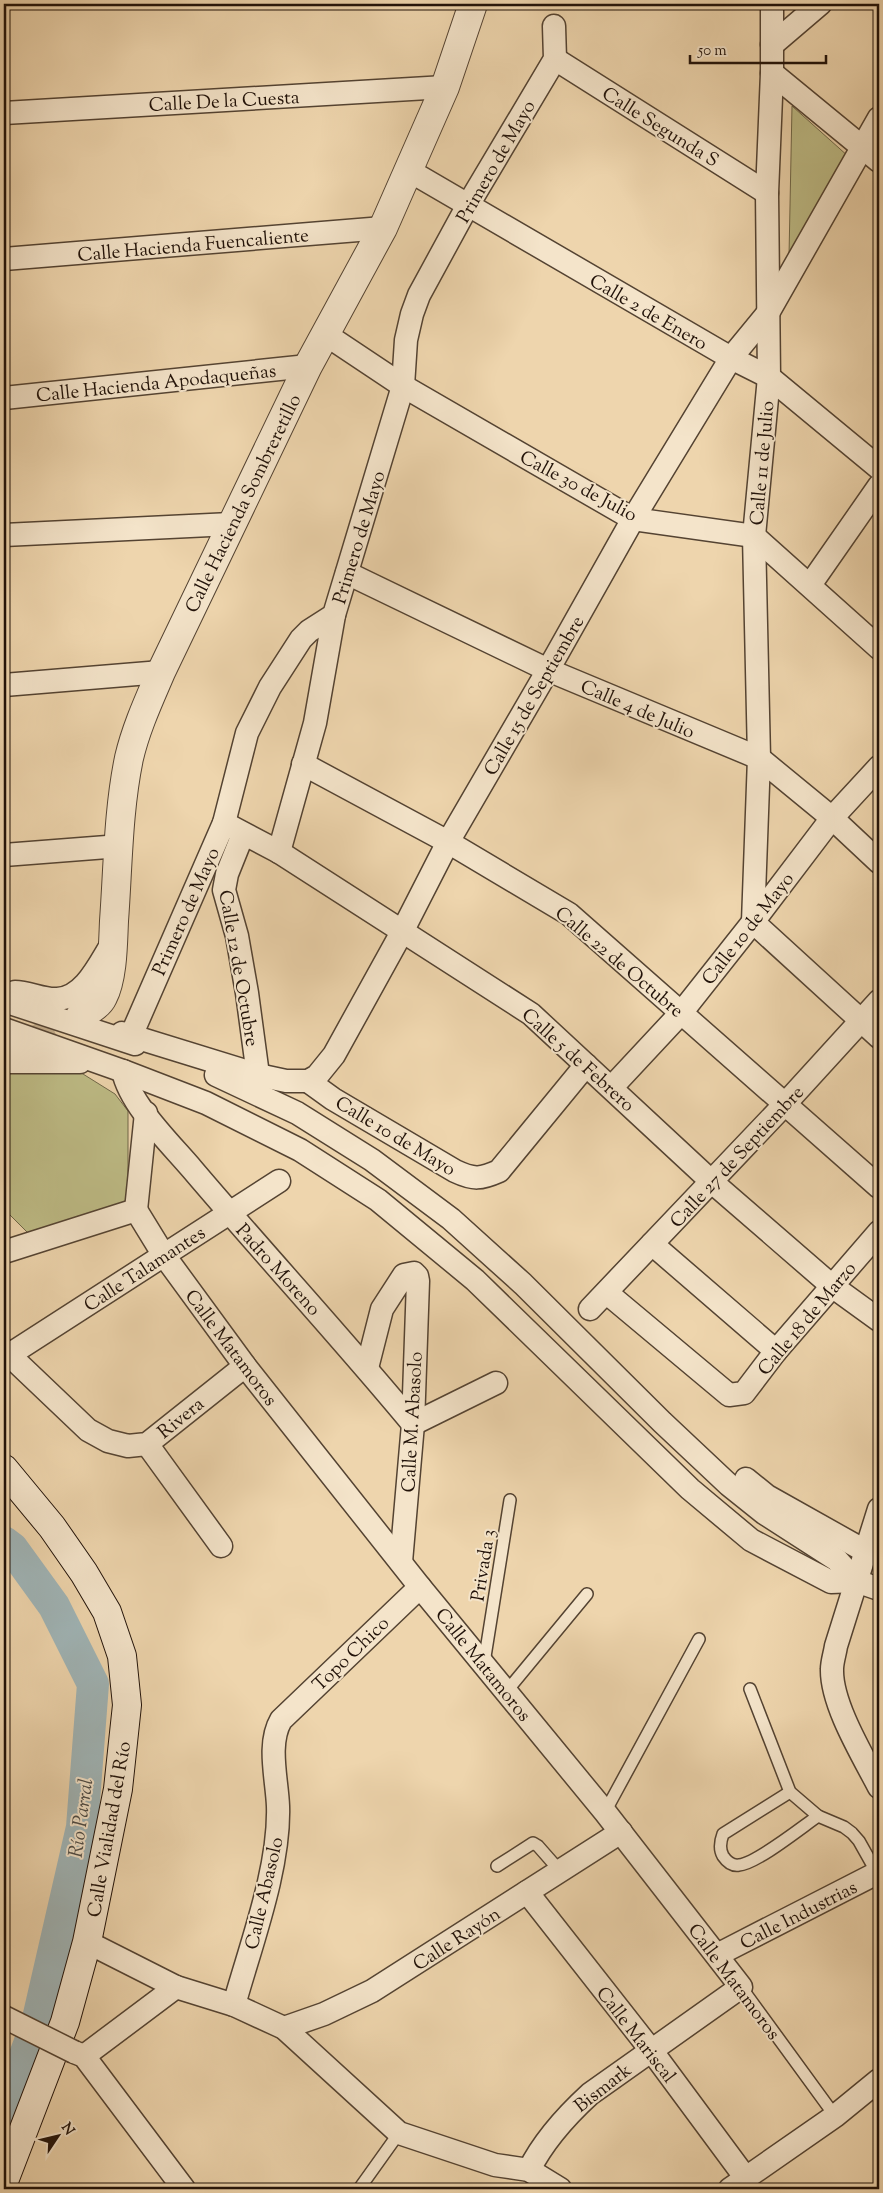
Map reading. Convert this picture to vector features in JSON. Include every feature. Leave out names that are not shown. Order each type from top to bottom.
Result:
[{"type":"street","name":"Calle Hacienda Sombreretillo","points":[[80,1016],[94,1007],[103,998],[108,984],[129,758],[140,720],[231,524],[308,366],[383,228],[445,87],[473,4]]},
{"type":"street","name":"Calle 11 de Julio","points":[[754,922],[759,758],[754,536],[768,377],[767,193],[772,73],[772,4]]},
{"type":"street","points":[[772,45],[820,4]]},
{"type":"street","points":[[554,26],[555,59]]},
{"type":"street","name":"Calle Segunda S","points":[[555,59],[767,193]]},
{"type":"street","name":"Primero de Mayo","points":[[258,1075],[126,1034],[224,823],[247,733],[270,687],[301,640],[309,631],[334,615],[403,386],[406,340],[412,314],[419,296],[468,206],[555,59]]},
{"type":"street","points":[[772,73],[871,154]]},
{"type":"street","name":"Calle De la Cuesta","points":[[4,113],[445,87]]},
{"type":"street","name":"Calle 15 de Septiembre","points":[[308,1081],[324,1069],[334,1055],[402,932],[448,842],[548,670],[632,519],[730,358],[768,313],[871,154],[879,118]]},
{"type":"street","name":"Calle 2 de Enero","points":[[408,170],[730,358],[768,377],[879,468]]},
{"type":"street","name":"Calle Hacienda Fuencaliente","points":[[4,260],[383,228]]},
{"type":"street","name":"Calle 30 de Julio","points":[[325,334],[403,386],[632,519],[754,536]]},
{"type":"street","name":"Calle Hacienda Apodaqueñas","points":[[4,398],[308,366]]},
{"type":"street","points":[[810,585],[879,486]]},
{"type":"street","points":[[4,535],[231,524]]},
{"type":"street","points":[[754,536],[879,648]]},
{"type":"street","name":"Calle 4 de Julio","points":[[347,572],[548,670],[759,758],[832,818],[879,862]]},
{"type":"street","points":[[279,852],[315,724],[334,615]]},
{"type":"street","points":[[4,685],[161,672]]},
{"type":"street","name":"Calle 22 de Octubre","points":[[304,764],[448,842],[569,914],[879,1187]]},
{"type":"street","name":"Calle 10 de Mayo","points":[[612,1087],[681,1013],[754,922],[832,818],[879,767]]},
{"type":"street","name":"Calle 5 de Febrero","points":[[224,823],[279,852],[531,1014],[612,1087],[712,1182],[832,1286],[879,1320]]},
{"type":"street","name":"Calle 12 de Octubre","points":[[244,834],[227,874],[224,890],[237,936],[258,1075]]},
{"type":"street","points":[[4,855],[120,846]]},
{"type":"street","points":[[754,922],[879,1037]]},
{"type":"street","points":[[4,992],[22,992],[58,999],[69,996],[80,989],[90,977],[113,942]]},
{"type":"street","name":"Calle 27 de Septiembre","points":[[590,1309],[712,1182],[862,1022],[879,1001]]},
{"type":"street","points":[[4,1002],[144,1047],[220,1076],[297,1113],[372,1160],[451,1219],[523,1284],[662,1422],[729,1485],[764,1513],[837,1560],[856,1581]]},
{"type":"street","points":[[4,1029],[206,1103],[292,1146],[378,1200],[475,1280],[690,1489],[751,1540],[831,1582],[856,1581],[879,1588]]},
{"type":"street","points":[[4,1062],[97,1062]]},
{"type":"street","name":"Calle 10 de Mayo","points":[[308,1081],[333,1099],[455,1171],[469,1178],[484,1178],[499,1171],[586,1065]]},
{"type":"street","name":"Padro Moreno","points":[[123,1071],[130,1090],[146,1113],[229,1213],[413,1424]]},
{"type":"street","points":[[258,1075],[286,1081],[308,1081]]},
{"type":"street","points":[[4,1252],[136,1210],[146,1113]]},
{"type":"street","name":"Calle Talamantes","points":[[6,1353],[279,1181]]},
{"type":"street","name":"Calle Matamoros","points":[[136,1210],[163,1254],[245,1366],[420,1587],[621,1832],[741,1987]]},
{"type":"street","name":"Calle 18 de Marzo","points":[[607,1293],[729,1395],[744,1393],[776,1351],[879,1232]]},
{"type":"street","points":[[652,1244],[776,1351]]},
{"type":"street","name":"Calle M. Abasolo","points":[[366,1368],[382,1310],[395,1286],[404,1275],[410,1273],[417,1276],[413,1424],[401,1562]]},
{"type":"street","name":"Rivera","points":[[6,1353],[88,1430],[108,1441],[128,1446],[147,1444],[245,1366]]},
{"type":"street","points":[[413,1424],[496,1383]]},
{"type":"street","points":[[147,1444],[221,1546]]},
{"type":"street","name":"Calle Vialidad del Río","points":[[4,1469],[52,1527],[84,1573],[107,1612],[122,1656],[127,1705],[118,1790],[87,1942],[65,2022],[4,2181]]},
{"type":"street","points":[[746,1479],[767,1496],[872,1553]]},
{"type":"street","points":[[879,1510],[872,1553],[856,1581],[836,1646],[832,1669],[836,1694],[849,1727],[879,1788]]},
{"type":"street","name":"Topo Chico","points":[[280,1720],[420,1587]]},
{"type":"street","name":"Calle Abasolo","points":[[234,2005],[270,1878],[277,1840],[278,1807],[274,1736],[280,1720]]},
{"type":"street","name":"Calle Rayón","points":[[284,2028],[324,2014],[372,1991],[621,1832]]},
{"type":"street","name":"Calle Industrias","points":[[716,1955],[878,1875]]},
{"type":"street","name":"Calle Mariscal","points":[[527,1892],[651,2050],[737,2183]]},
{"type":"street","points":[[87,1942],[176,1987],[234,2005],[284,2028],[398,2133],[495,2165],[529,2170],[560,2189]]},
{"type":"street","points":[[79,2054],[176,1987]]},
{"type":"street","name":"Bismark","points":[[529,2170],[538,2154],[569,2113],[590,2094],[741,1987]]},
{"type":"street","points":[[4,2017],[79,2054],[184,2189]]},
{"type":"street","points":[[737,2183],[835,2116],[879,2080]]},
{"type":"lane","name":"Privada 3","points":[[484,1665],[510,1500]]},
{"type":"lane","points":[[506,1692],[587,1594]]},
{"type":"lane","points":[[605,1812],[699,1639]]},
{"type":"lane","points":[[750,1689],[790,1792],[818,1816],[844,1827],[852,1833],[859,1841],[878,1875]]},
{"type":"lane","points":[[790,1792],[723,1834],[720,1841],[721,1852],[726,1860],[732,1864],[740,1865],[753,1859],[818,1816]]},
{"type":"lane","points":[[497,1866],[533,1843],[560,1870]]},
{"type":"lane","name":"Calle Matamoros","points":[[741,1987],[835,2116]]},
{"type":"lane","points":[[359,2189],[398,2133]]},
{"type":"shaded area","points":[[792,106],[849,157],[789,256]]},
{"type":"shaded area","points":[[59,1059],[115,1094],[128,1111],[128,1205],[28,1233],[4,1209],[4,1065]]},
{"type":"waterway","name":"Río Parral","points":[[4,1542],[12,1548],[54,1606],[93,1684],[82,1827],[37,2023],[4,2111]]},
{"type":"tunnel","points":[[29,1043],[80,1016]]}]
